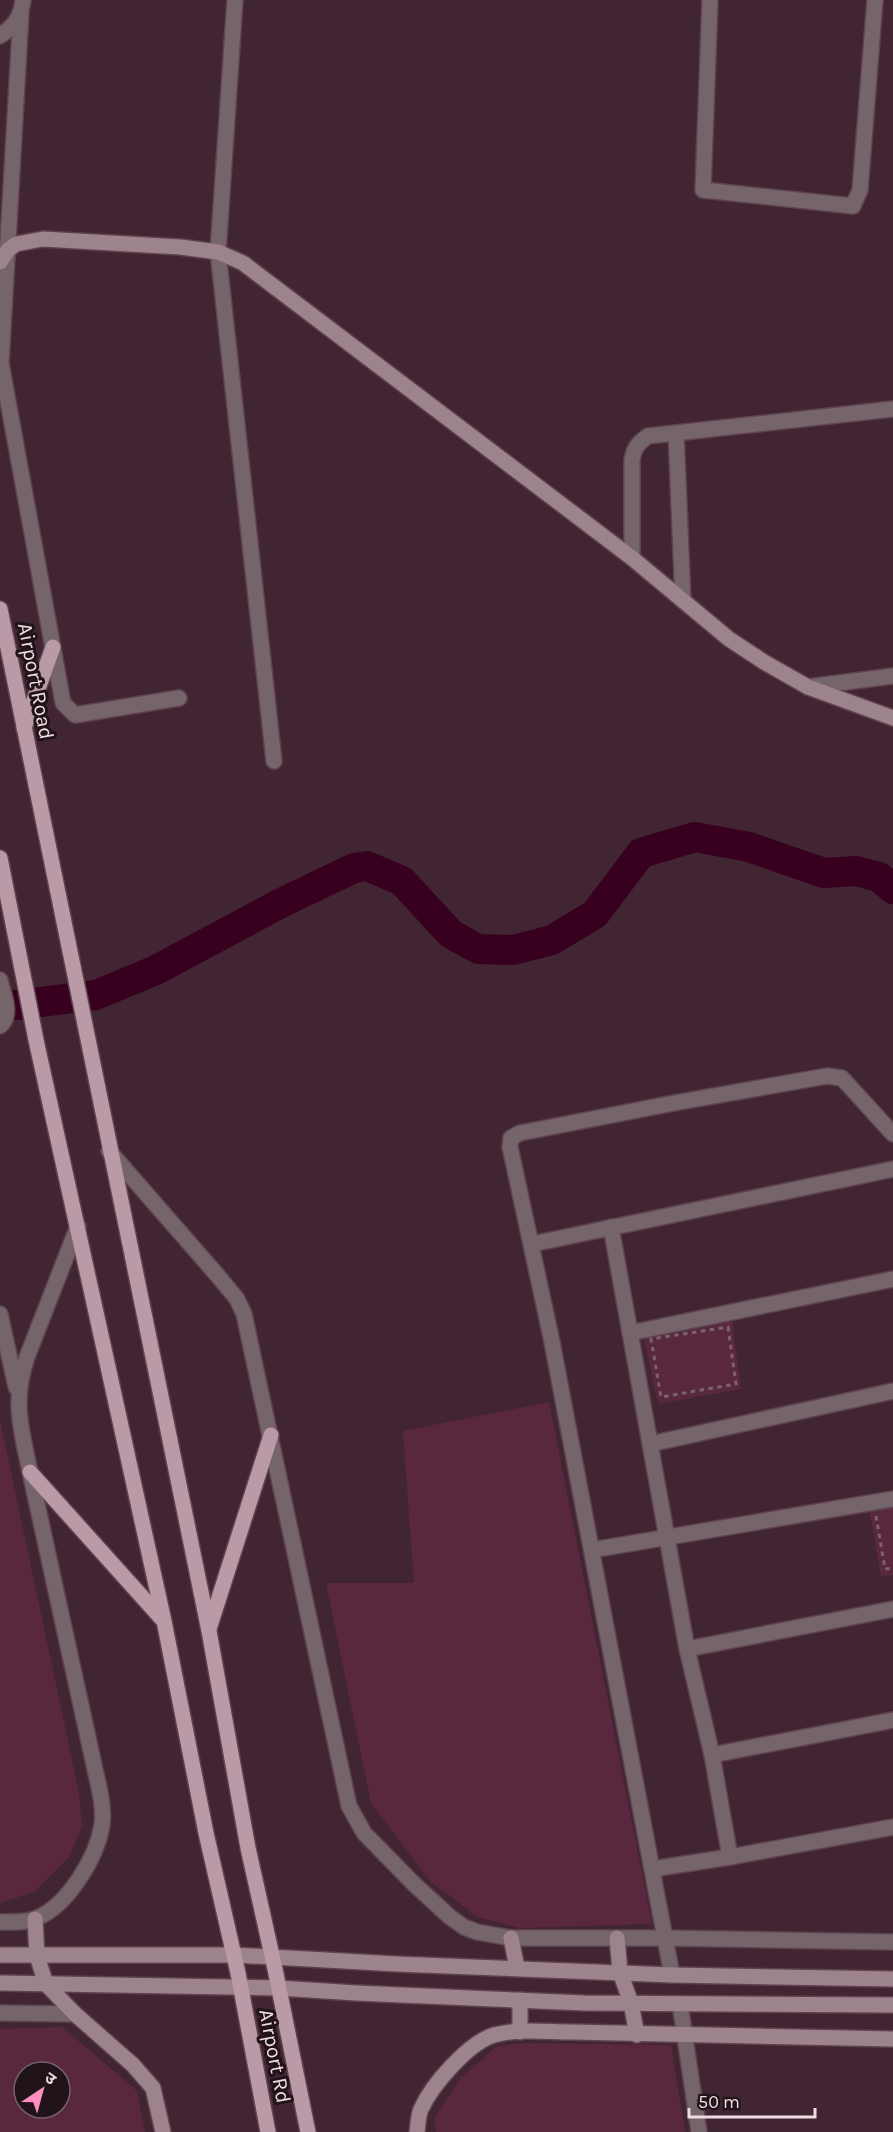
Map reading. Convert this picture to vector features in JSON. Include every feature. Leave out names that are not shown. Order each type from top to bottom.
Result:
[{"type":"main road","name":"Airport Road","points":[[0,609],[209,1631],[248,1848],[273,1957],[308,2132]]},
{"type":"main road","points":[[24,728],[52,647]]},
{"type":"main road","name":"Airport Rd","points":[[0,858],[36,1040],[164,1621],[206,1833],[241,1988],[268,2132]]},
{"type":"main road","points":[[209,1631],[271,1435]]},
{"type":"main road","points":[[30,1472],[164,1621]]},
{"type":"street","points":[[235,0],[218,252],[274,761]]},
{"type":"street","points":[[710,0],[703,190],[853,206],[860,190],[875,0]]},
{"type":"street","points":[[0,36],[16,23],[22,7]]},
{"type":"street","points":[[22,7],[4,256],[0,363],[63,703],[75,715],[179,698]]},
{"type":"street","points":[[4,256],[16,244],[43,239],[180,247],[218,252],[243,263],[632,558],[729,639],[808,687],[893,718]]},
{"type":"street","points":[[632,558],[632,459],[639,442],[648,436],[893,409]]},
{"type":"street","points":[[676,433],[683,601]]},
{"type":"street","points":[[808,687],[893,676]]},
{"type":"street","points":[[0,980],[4,1020]]},
{"type":"street","points":[[672,1975],[592,1550],[532,1244],[510,1147],[511,1138],[520,1133],[827,1076],[842,1078],[893,1134]]},
{"type":"street","points":[[110,1151],[237,1299],[244,1314],[251,1338],[349,1806],[364,1833],[414,1884],[464,1927],[477,1932],[512,1938],[893,1942]]},
{"type":"street","points":[[532,1244],[893,1169]]},
{"type":"street","points":[[18,1397],[20,1377],[27,1357],[78,1226]]},
{"type":"street","points":[[610,1227],[687,1649],[712,1755],[730,1857]]},
{"type":"street","points":[[630,1333],[893,1279]]},
{"type":"street","points":[[0,1314],[18,1397],[20,1423],[30,1472],[102,1803],[102,1826],[91,1860],[73,1888],[52,1911],[35,1919],[0,1922]]},
{"type":"street","points":[[651,1444],[893,1391]]},
{"type":"street","points":[[592,1550],[893,1499]]},
{"type":"street","points":[[687,1649],[893,1609]]},
{"type":"street","points":[[712,1755],[893,1720]]},
{"type":"street","points":[[652,1869],[893,1827]]},
{"type":"street","points":[[35,1919],[38,1956],[46,1984],[75,2014],[133,2066],[153,2088],[164,2132]]},
{"type":"street","points":[[512,1938],[517,1968]]},
{"type":"street","points":[[617,1938],[620,1972],[631,2003],[637,2034]]},
{"type":"street","points":[[0,1954],[38,1956],[234,1955],[672,1975],[893,1979]]},
{"type":"street","points":[[0,1983],[279,1988],[356,1994],[631,2003],[893,2005]]},
{"type":"street","points":[[520,2000],[520,2032]]},
{"type":"street","points":[[680,2004],[699,2132]]},
{"type":"street","points":[[0,2013],[75,2014]]},
{"type":"street","points":[[417,2132],[419,2112],[429,2095],[459,2059],[478,2042],[495,2035],[520,2032],[893,2039]]},
{"type":"path","points":[[728,1327],[736,1384],[661,1397],[651,1339],[728,1327]]},
{"type":"path","points":[[875,1512],[885,1569],[893,1568]]},
{"type":"shaded area","points":[[732,1320],[741,1389],[658,1404],[643,1334]]},
{"type":"shaded area","points":[[549,1402],[652,1924],[520,1928],[478,1917],[431,1882],[371,1803],[326,1583],[414,1583],[403,1431]]},
{"type":"shaded area","points":[[0,1420],[79,1793],[82,1827],[69,1857],[34,1892],[0,1903]]},
{"type":"shaded area","points":[[893,1505],[893,1575],[881,1576],[869,1509]]},
{"type":"shaded area","points":[[62,2027],[137,2091],[145,2132],[0,2132],[0,2029]]},
{"type":"shaded area","points":[[521,2043],[671,2045],[685,2132],[436,2132],[434,2119],[460,2079],[497,2046]]},
{"type":"waterway","points":[[0,1005],[18,1005],[96,995],[156,970],[281,903],[354,868],[367,866],[402,881],[451,934],[478,949],[513,950],[552,940],[595,914],[641,853],[695,837],[749,847],[824,873],[856,871],[879,877],[893,889]]}]
